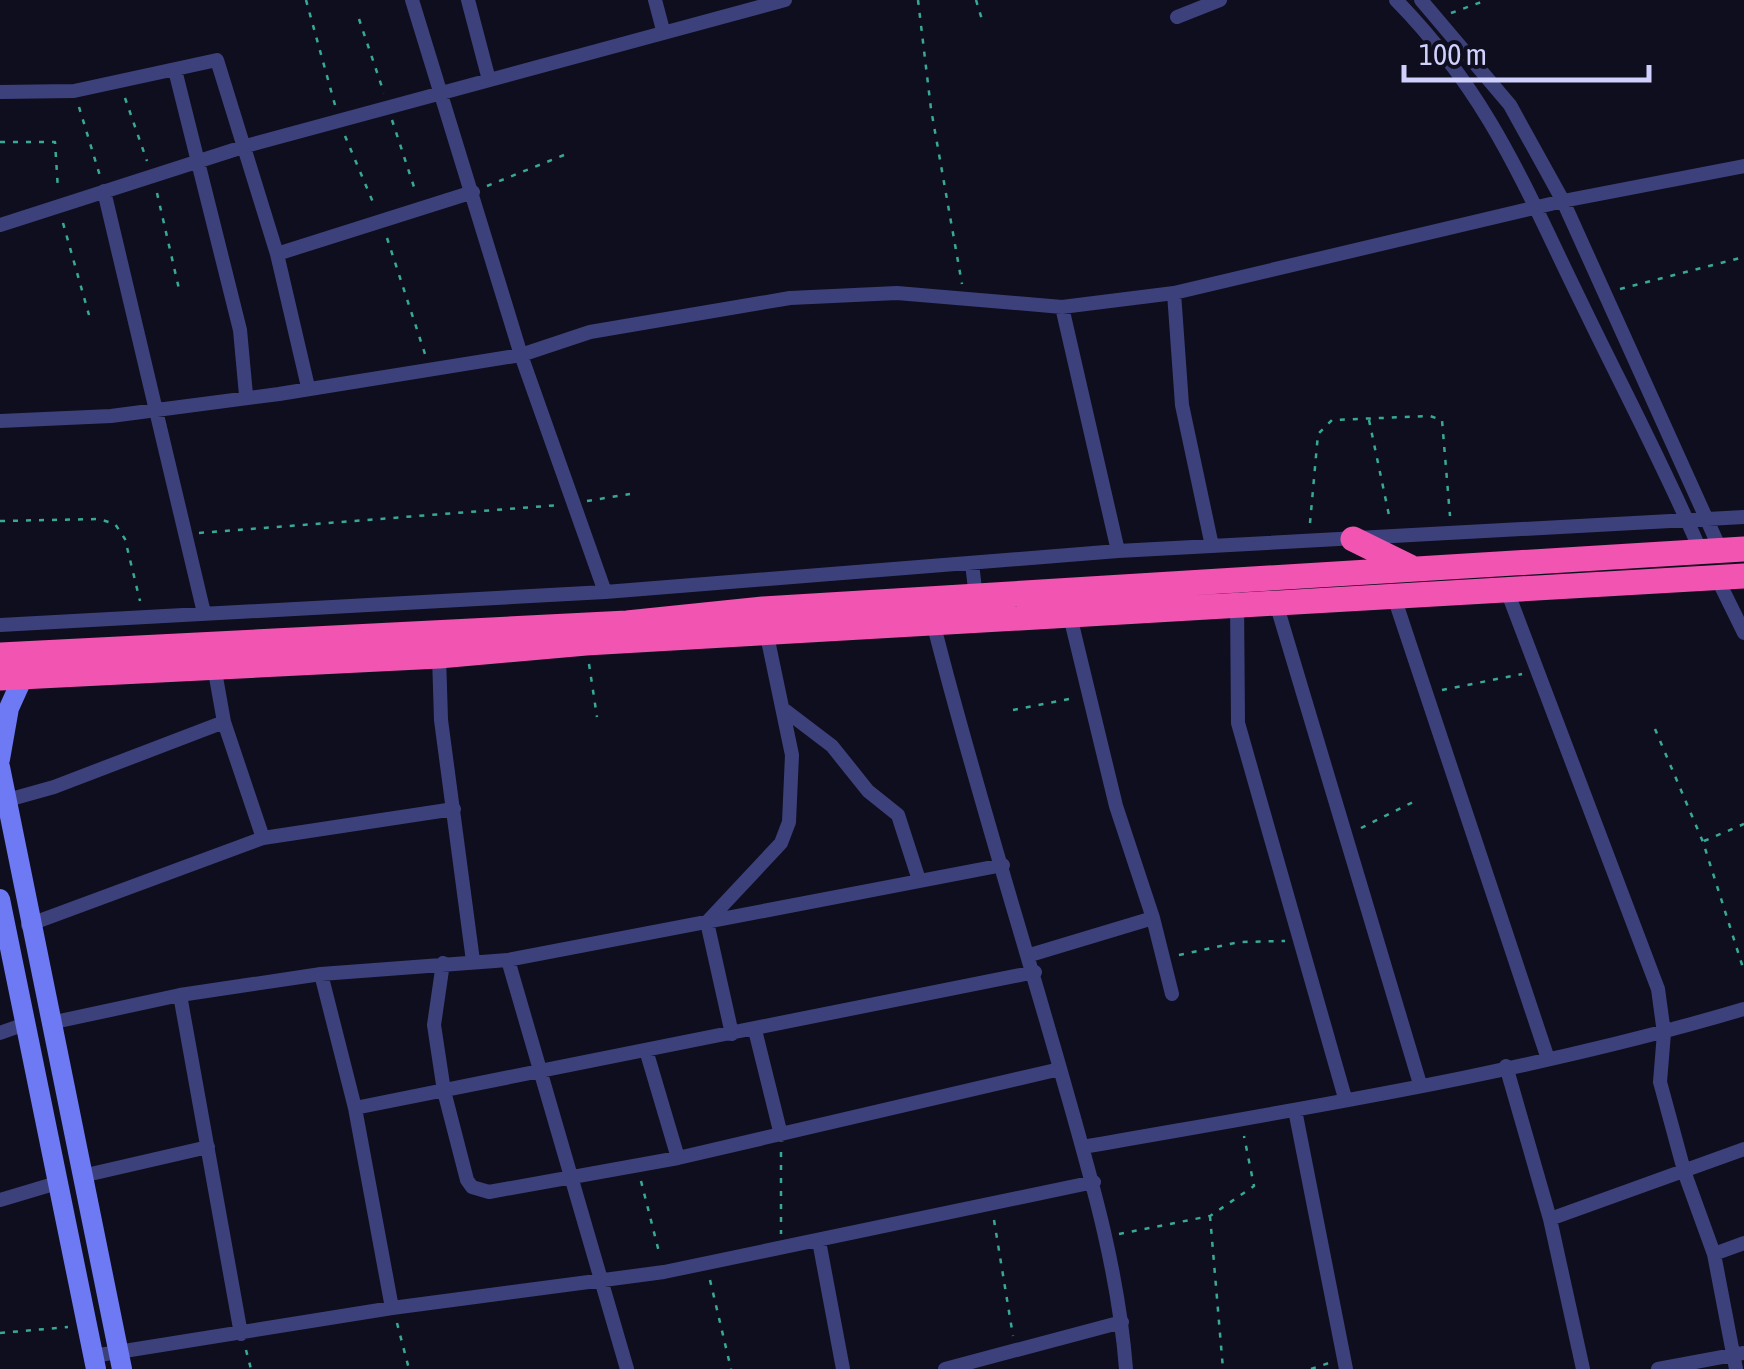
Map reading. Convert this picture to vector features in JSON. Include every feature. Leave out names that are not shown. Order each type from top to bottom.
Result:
[{"type":"highway","points":[[1354,540],[1415,569]]},
{"type":"highway","points":[[0,655],[628,622],[934,626],[1070,616],[1415,569],[1722,551]]},
{"type":"highway","points":[[12,677],[439,656],[976,598],[1237,593],[1276,603],[1744,576]]},
{"type":"main road","points":[[0,759],[12,677]]},
{"type":"main road","points":[[0,768],[28,924],[120,1360]]},
{"type":"main road","points":[[0,899],[95,1362]]},
{"type":"street","points":[[412,0],[521,355],[605,592]]},
{"type":"street","points":[[468,0],[490,80]]},
{"type":"street","points":[[656,0],[663,30]]},
{"type":"street","points":[[0,225],[246,146],[785,0]]},
{"type":"street","points":[[1177,17],[1220,0]]},
{"type":"street","points":[[1396,0],[1456,66],[1491,118],[1540,209],[1687,520],[1722,551]]},
{"type":"street","points":[[1422,0],[1510,105],[1563,202],[1722,551]]},
{"type":"street","points":[[0,92],[74,91],[216,60],[246,146],[308,387]]},
{"type":"street","points":[[175,70],[240,330],[246,395]]},
{"type":"street","points":[[0,421],[69,420],[156,410],[430,370],[521,355],[590,332],[790,298],[897,292],[1062,307],[1174,294],[1563,202],[1744,166]]},
{"type":"street","points":[[104,191],[204,613]]},
{"type":"street","points":[[276,254],[473,192]]},
{"type":"street","points":[[1174,294],[1182,405],[1212,546]]},
{"type":"street","points":[[1062,307],[1118,551]]},
{"type":"street","points":[[0,625],[605,592],[1118,551],[1744,517]]},
{"type":"street","points":[[972,563],[976,598]]},
{"type":"street","points":[[1718,578],[1744,633]]},
{"type":"street","points":[[1506,588],[1652,970],[1664,1033],[1660,1082],[1685,1174],[1714,1254],[1738,1359],[1658,1369]]},
{"type":"street","points":[[1237,593],[1238,723],[1345,1098]]},
{"type":"street","points":[[1394,596],[1548,1058]]},
{"type":"street","points":[[1276,603],[1420,1084]]},
{"type":"street","points":[[1070,616],[1116,806],[1153,918],[1172,994]]},
{"type":"street","points":[[707,922],[781,843],[793,781],[786,711],[764,622]]},
{"type":"street","points":[[934,626],[1094,1182],[1108,1237],[1126,1369]]},
{"type":"street","points":[[439,656],[440,720],[473,961]]},
{"type":"street","points":[[214,666],[224,722],[263,838]]},
{"type":"street","points":[[786,711],[832,746],[868,791],[898,815],[919,880]]},
{"type":"street","points":[[4,802],[224,722]]},
{"type":"street","points":[[28,924],[263,838],[454,809]]},
{"type":"street","points":[[50,1023],[180,995],[322,974],[508,960],[1003,865]]},
{"type":"street","points":[[1030,955],[1153,918]]},
{"type":"street","points":[[707,922],[732,1034]]},
{"type":"street","points":[[508,960],[567,1176],[627,1369]]},
{"type":"street","points":[[443,963],[434,1025],[444,1091],[472,1188],[490,1192],[781,1136],[1060,1069]]},
{"type":"street","points":[[356,1108],[1035,972]]},
{"type":"street","points":[[322,974],[356,1108],[392,1308]]},
{"type":"street","points":[[180,995],[241,1334]]},
{"type":"street","points":[[1083,1148],[1548,1058],[1664,1033],[1744,1009]]},
{"type":"street","points":[[0,1033],[28,1023]]},
{"type":"street","points":[[755,1030],[781,1136]]},
{"type":"street","points":[[646,1050],[678,1158]]},
{"type":"street","points":[[1506,1066],[1550,1219],[1583,1369]]},
{"type":"street","points":[[1295,1110],[1346,1364]]},
{"type":"street","points":[[82,1176],[208,1147]]},
{"type":"street","points":[[1550,1219],[1744,1150]]},
{"type":"street","points":[[95,1362],[392,1308],[664,1272],[1094,1182]]},
{"type":"street","points":[[0,1200],[57,1183]]},
{"type":"street","points":[[819,1241],[843,1369]]},
{"type":"street","points":[[1714,1254],[1744,1243]]},
{"type":"street","points":[[945,1369],[1122,1322]]},
{"type":"path","points":[[306,0],[314,22]]},
{"type":"path","points":[[918,0],[932,109],[965,300]]},
{"type":"path","points":[[976,0],[982,23]]},
{"type":"path","points":[[1438,18],[1488,0]]},
{"type":"path","points":[[74,91],[104,191]]},
{"type":"path","points":[[473,192],[569,153]]},
{"type":"path","points":[[382,223],[430,370]]},
{"type":"path","points":[[1604,294],[1744,258]]},
{"type":"path","points":[[1369,418],[1393,537]]},
{"type":"path","points":[[1308,542],[1318,434],[1332,420],[1442,420],[1451,532]]},
{"type":"path","points":[[188,534],[573,504],[630,494]]},
{"type":"path","points":[[0,520],[99,519],[115,524],[125,540],[144,616]]},
{"type":"path","points":[[586,643],[597,717]]},
{"type":"path","points":[[1426,693],[1540,670]]},
{"type":"path","points":[[1013,710],[1090,695]]},
{"type":"path","points":[[1655,729],[1703,842],[1744,971]]},
{"type":"path","points":[[1348,835],[1413,802]]},
{"type":"path","points":[[1703,842],[1744,824]]},
{"type":"path","points":[[1163,958],[1238,942],[1302,941]]},
{"type":"path","points":[[1108,1237],[1210,1216],[1254,1186],[1240,1119]]},
{"type":"path","points":[[781,1136],[781,1248]]},
{"type":"path","points":[[637,1165],[664,1272]]},
{"type":"path","points":[[991,1204],[1016,1350]]},
{"type":"path","points":[[1210,1216],[1223,1369]]},
{"type":"path","points":[[706,1264],[730,1369]]},
{"type":"path","points":[[392,1308],[409,1369]]},
{"type":"path","points":[[0,1333],[87,1325]]},
{"type":"path","points":[[241,1334],[251,1369]]},
{"type":"path","points":[[1310,1369],[1346,1364]]}]
